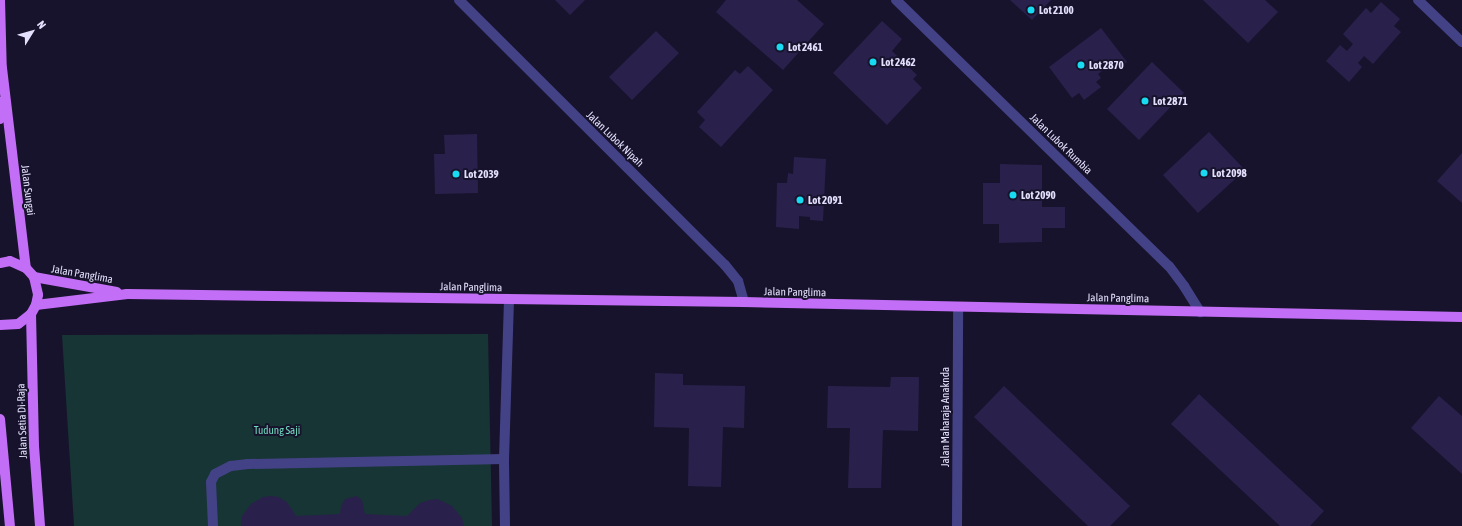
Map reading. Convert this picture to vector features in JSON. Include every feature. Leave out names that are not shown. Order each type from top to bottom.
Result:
[{"type":"main road","name":"Jalan Sungai","points":[[0,0],[2,68],[0,119]]},
{"type":"main road","name":"Jalan Sungai","points":[[2,68],[26,268]]},
{"type":"main road","points":[[0,263],[10,262],[26,268],[34,277],[38,295],[36,305],[31,314],[18,324],[0,325]]},
{"type":"main road","name":"Jalan Panglima","points":[[34,277],[127,294]]},
{"type":"main road","name":"Jalan Panglima","points":[[36,305],[127,294],[744,302],[1462,317]]},
{"type":"main road","name":"Jalan Setia Di-Raja","points":[[31,314],[34,446],[40,526]]},
{"type":"main road","name":"Jalan Setia Di-Raja","points":[[0,419],[10,526]]},
{"type":"street","name":"Jalan Lubok Nipah","points":[[459,0],[725,265],[738,281],[744,302]]},
{"type":"street","name":"Jalan Lubok Rumbia","points":[[896,0],[1169,266],[1184,286],[1200,312]]},
{"type":"street","points":[[1418,0],[1462,42]]},
{"type":"street","points":[[505,526],[504,459],[510,300]]},
{"type":"street","name":"Jalan Maharaja Anaknda","points":[[957,526],[958,307]]},
{"type":"street","points":[[213,526],[211,482],[215,474],[231,466],[248,464],[504,459]]},
{"type":"green space","name":"Tudung Saji","points":[[488,334],[492,526],[74,526],[62,335]]},
{"type":"building","points":[[555,0],[585,0],[570,15]]},
{"type":"building","name":"Lot 2461","points":[[726,0],[797,0],[824,24],[783,70],[716,12]]},
{"type":"building","name":"Lot 2100","points":[[1010,0],[1051,0],[1032,20]]},
{"type":"building","points":[[1203,0],[1265,0],[1278,12],[1248,43]]},
{"type":"building","points":[[1381,2],[1400,19],[1394,26],[1401,32],[1373,64],[1364,56],[1358,63],[1362,67],[1349,82],[1326,61],[1340,45],[1347,51],[1353,44],[1343,34],[1366,8],[1371,13]]},
{"type":"building","name":"Lot 2462","points":[[882,21],[902,39],[892,51],[917,75],[913,79],[922,88],[887,125],[833,73]]},
{"type":"building","name":"Lot 2870","points":[[1101,28],[1127,62],[1118,69],[1113,63],[1098,74],[1101,78],[1096,82],[1101,87],[1084,100],[1079,93],[1072,98],[1049,67]]},
{"type":"building","points":[[656,31],[679,53],[632,100],[609,77]]},
{"type":"building","name":"Lot 2871","points":[[1152,62],[1184,93],[1139,140],[1107,109]]},
{"type":"building","points":[[748,66],[773,90],[721,147],[699,127],[705,120],[697,112],[735,70],[740,74]]},
{"type":"building","name":"Lot 2098","points":[[1209,132],[1245,170],[1198,213],[1163,175]]},
{"type":"building","name":"Lot 2039","points":[[477,134],[478,193],[435,194],[434,154],[445,154],[444,135]]},
{"type":"building","points":[[1462,153],[1462,203],[1437,181]]},
{"type":"building","name":"Lot 2091","points":[[794,157],[826,159],[823,221],[810,220],[810,217],[799,216],[799,229],[776,227],[777,183],[787,183],[788,173],[793,174]]},
{"type":"building","name":"Lot 2090","points":[[1000,164],[1042,165],[1042,207],[1065,207],[1065,228],[1042,228],[1042,242],[999,243],[999,224],[983,224],[983,183],[1000,183]]},
{"type":"building","points":[[655,373],[683,374],[683,385],[745,386],[744,428],[723,427],[721,487],[688,486],[689,428],[654,427]]},
{"type":"building","points":[[891,377],[919,377],[918,431],[883,430],[881,488],[848,488],[850,428],[827,428],[828,386],[890,387]]},
{"type":"building","points":[[1004,386],[1130,506],[1110,526],[1088,526],[974,417]]},
{"type":"building","points":[[1199,394],[1324,511],[1310,526],[1280,526],[1171,424]]},
{"type":"building","points":[[1439,396],[1462,416],[1462,474],[1411,428]]},
{"type":"building","points":[[357,496],[362,500],[365,514],[407,516],[420,503],[438,499],[452,506],[462,518],[464,526],[241,526],[242,516],[251,504],[263,497],[279,497],[287,502],[296,516],[340,514],[341,506],[345,499]]},
{"type":"place","name":"Lot 2100","points":[[1031,10]]},
{"type":"place","name":"Lot 2461","points":[[780,47]]},
{"type":"place","name":"Lot 2462","points":[[873,62]]},
{"type":"place","name":"Lot 2870","points":[[1081,65]]},
{"type":"place","name":"Lot 2871","points":[[1145,101]]},
{"type":"place","name":"Lot 2098","points":[[1204,173]]},
{"type":"place","name":"Lot 2039","points":[[456,174]]},
{"type":"place","name":"Lot 2090","points":[[1013,195]]},
{"type":"place","name":"Lot 2091","points":[[800,200]]}]
